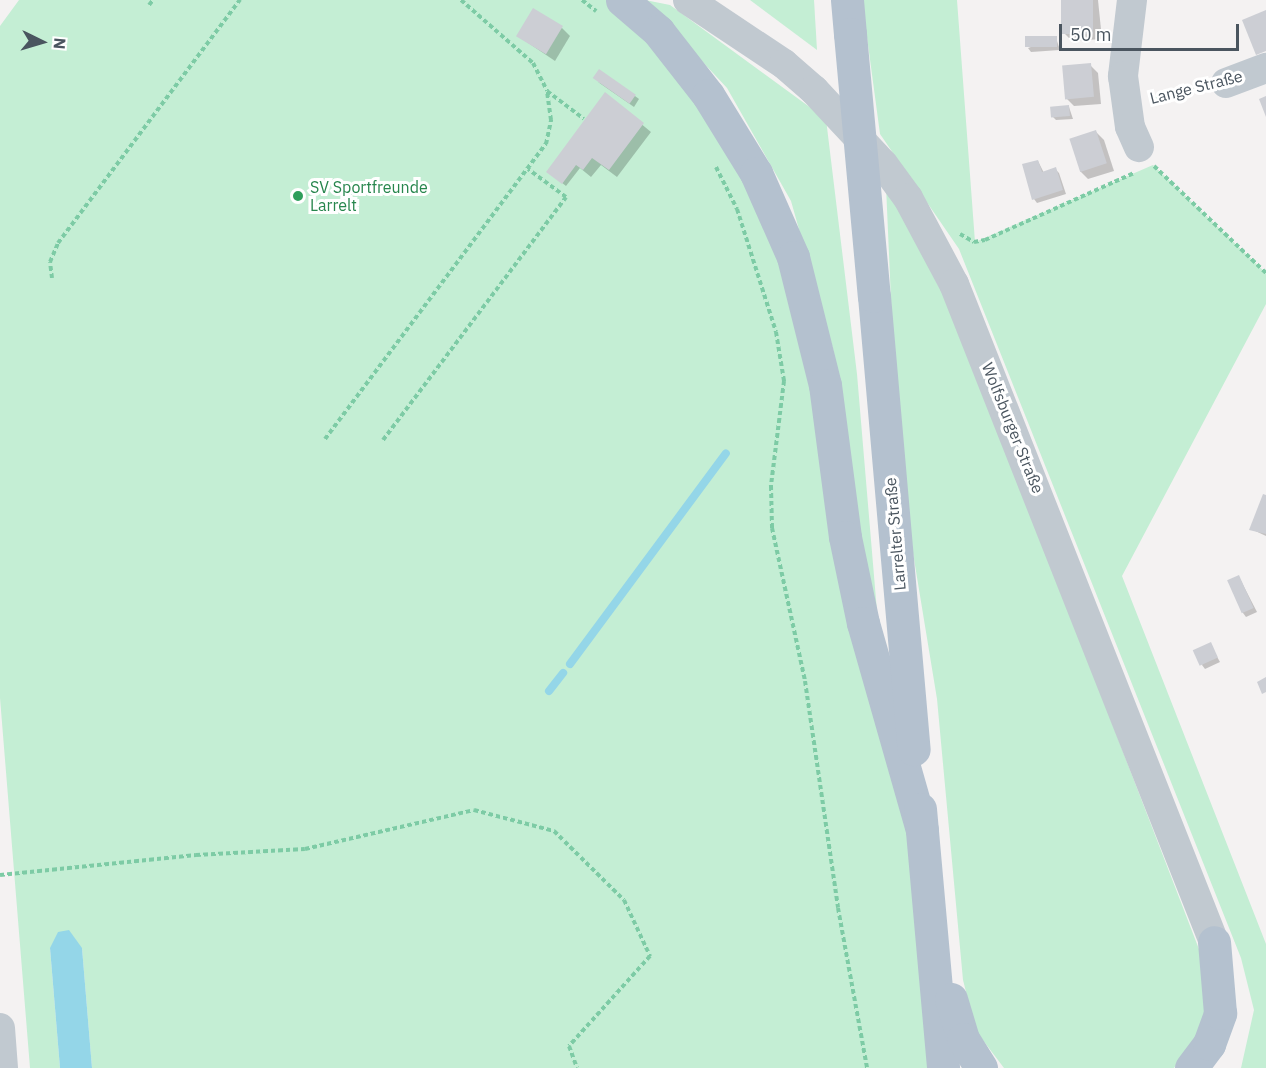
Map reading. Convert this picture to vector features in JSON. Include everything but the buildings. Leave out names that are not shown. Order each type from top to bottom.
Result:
[{"type":"main road","name":"Larrelter Straße","points":[[847,0],[943,1068]]},
{"type":"main road","points":[[613,9],[658,32],[708,94],[756,173],[793,256],[825,385],[845,537],[863,623],[922,838],[954,1013],[963,1039],[981,1068]]},
{"type":"main road","points":[[1191,1068],[1209,1044],[1220,1013],[1214,942]]},
{"type":"main road","points":[[1214,942],[1234,1004],[1231,1034],[1220,1068]]},
{"type":"street","name":"Wolfsburger Straße","points":[[688,0],[784,64],[813,90],[884,164],[908,198],[967,316],[1214,942]]},
{"type":"street","points":[[1132,0],[1125,41],[1125,103],[1139,147]]},
{"type":"street","name":"Lange Straße","points":[[1226,83],[1266,68]]},
{"type":"street","points":[[0,1028],[3,1068]]},
{"type":"path","points":[[149,5],[153,0]]},
{"type":"path","points":[[52,278],[50,262],[58,243],[240,0]]},
{"type":"path","points":[[325,439],[546,144],[551,120],[548,91],[533,63],[461,0]]},
{"type":"path","points":[[582,0],[613,9]]},
{"type":"path","name":"Lange Straße","points":[[1125,103],[1226,83]]},
{"type":"path","points":[[548,91],[585,119]]},
{"type":"path","points":[[712,158],[737,209],[776,332],[784,381],[771,486],[772,528],[805,681],[838,908],[867,1068]]},
{"type":"path","points":[[956,229],[962,237],[985,240],[1153,165],[1266,273]]},
{"type":"path","points":[[383,440],[566,197],[528,169]]},
{"type":"path","points":[[0,875],[196,855],[305,849],[474,810],[554,831],[624,900],[650,956],[569,1046],[577,1068]]},
{"type":"green space","points":[[19,0],[622,0],[756,173],[922,830],[943,1068],[92,1068],[82,948],[50,948],[60,1068],[30,1068],[0,698],[0,26]]},
{"type":"green space","points":[[645,0],[670,5],[826,119],[857,374],[879,635],[860,550],[833,349],[791,201],[727,88]]},
{"type":"green space","points":[[750,0],[814,0],[817,50]]},
{"type":"green space","points":[[862,0],[957,0],[975,242],[1153,165],[1266,273],[1266,304],[1122,576],[1266,944],[1266,1068],[1241,1068],[1254,1010],[1241,958],[959,249],[880,134]]},
{"type":"green space","points":[[886,186],[958,323],[1212,983],[1200,1033],[1174,1068],[1004,1068],[976,1031],[963,980],[937,699],[913,553],[894,368]]},
{"type":"water","points":[[69,930],[82,948],[92,1068],[60,1068],[50,948],[58,932]]},
{"type":"waterway","points":[[570,664],[726,453]]},
{"type":"waterway","points":[[549,691],[563,673]]},
{"type":"place","name":"SV Sportfreunde Larrelt","points":[[298,196]]}]
